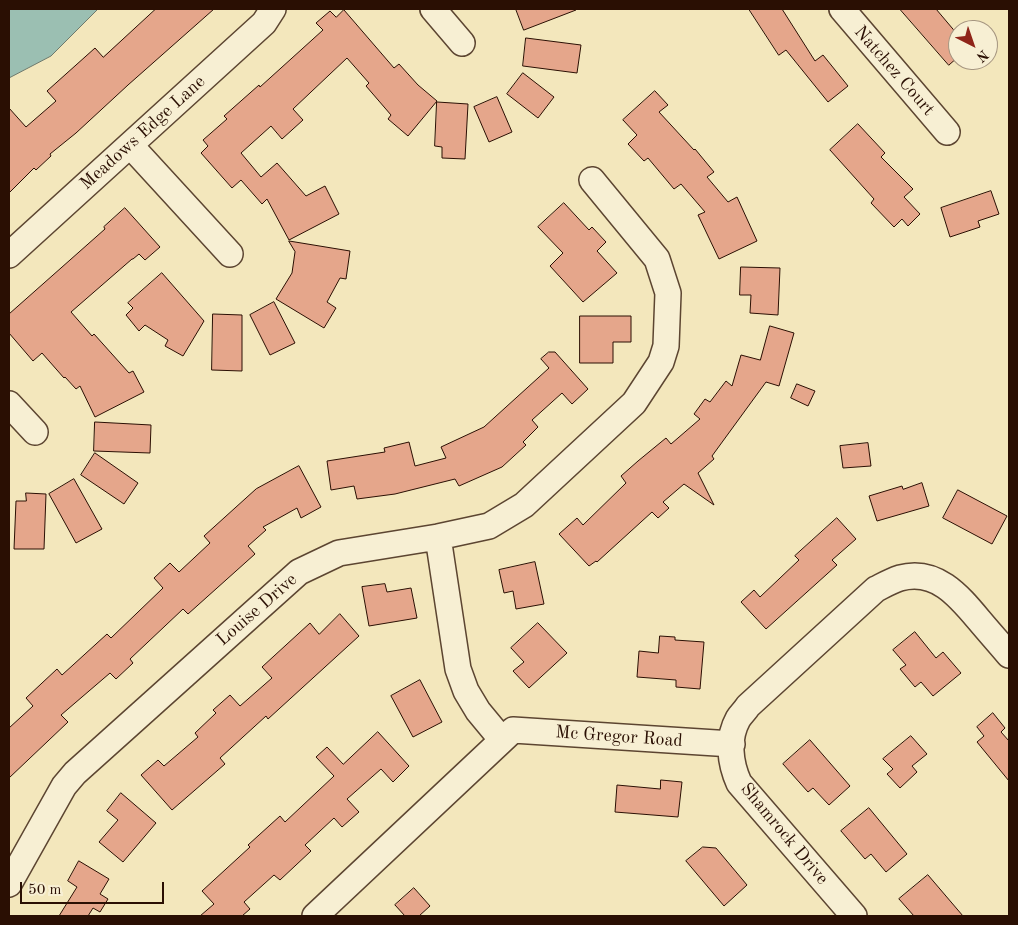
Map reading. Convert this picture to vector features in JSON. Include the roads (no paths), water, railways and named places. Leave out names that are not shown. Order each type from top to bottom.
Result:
[{"type":"street","name":"Meadows Edge Lane","points":[[9,255],[264,23],[273,9]]},
{"type":"street","points":[[433,9],[462,43]]},
{"type":"street","name":"Natchez Court","points":[[842,9],[947,132]]},
{"type":"street","points":[[130,144],[230,254]]},
{"type":"street","name":"Louise Drive","points":[[9,884],[64,786],[75,773],[299,572],[339,553],[438,537],[489,526],[524,505],[634,403],[661,362],[666,346],[668,293],[657,259],[592,180]]},
{"type":"street","points":[[9,404],[35,432]]},
{"type":"street","points":[[438,537],[458,669],[466,691],[478,711],[502,740]]},
{"type":"street","points":[[732,744],[732,734],[737,721],[748,706],[876,589],[885,583],[900,578],[921,577],[935,580],[951,589],[1009,655]]},
{"type":"street","name":"Mc Gregor Road","points":[[315,916],[513,730],[732,744]]},
{"type":"street","name":"Shamrock Drive","points":[[732,744],[732,765],[739,783],[854,916]]},
{"type":"water","points":[[9,9],[98,9],[51,56],[9,78]]}]
